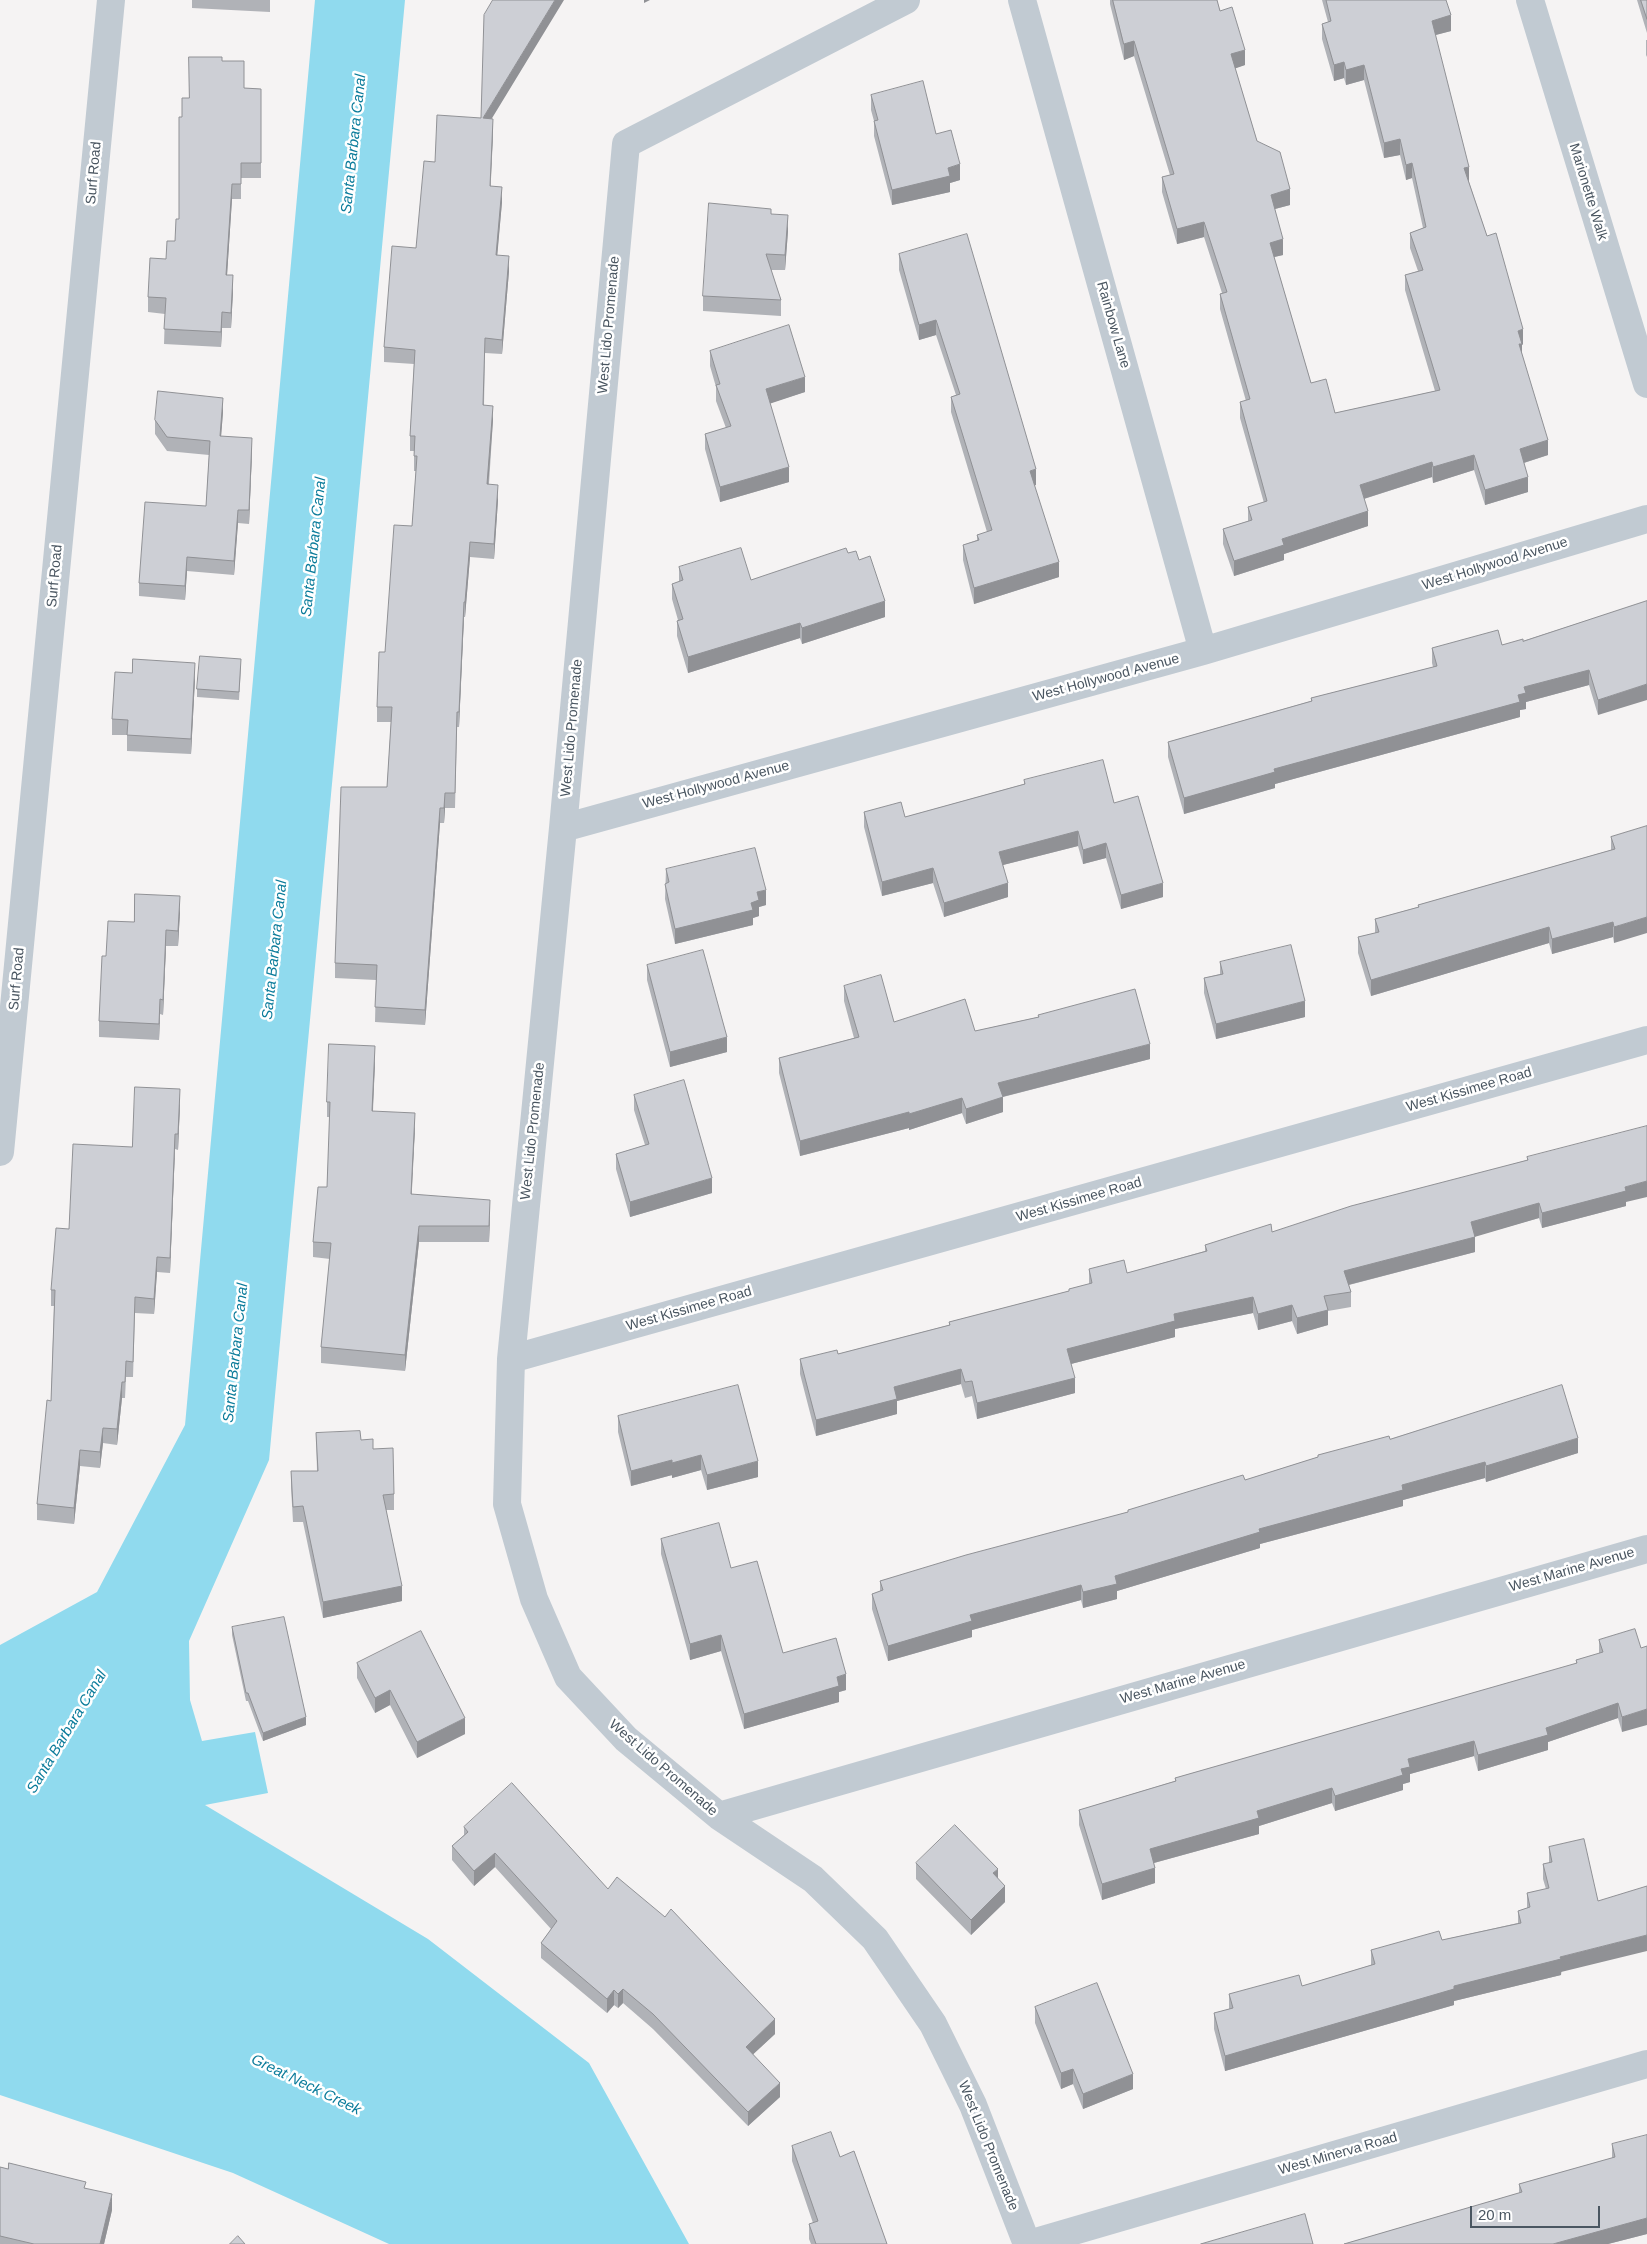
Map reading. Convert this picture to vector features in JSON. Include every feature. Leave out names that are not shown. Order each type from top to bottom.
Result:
[{"type":"street","name":"Surf Road","points":[[0,1152],[111,0]]},
{"type":"street","name":"West Lido Promenade","points":[[906,0],[626,144],[563,828],[511,1359],[507,1504],[534,1599],[568,1677],[626,1739],[718,1816],[813,1879],[875,1939],[932,2024],[973,2105],[1028,2244]]},
{"type":"street","name":"Rainbow Lane","points":[[1022,0],[1203,651]]},
{"type":"street","name":"Marionette Walk","points":[[1530,0],[1647,384]]},
{"type":"street","name":"West Hollywood Avenue","points":[[563,828],[1203,651],[1647,519]]},
{"type":"street","name":"West Kissimee Road","points":[[511,1359],[1647,1040]]},
{"type":"street","name":"West Marine Avenue","points":[[718,1816],[1647,1548]]},
{"type":"street","name":"West Minerva Road","points":[[1028,2244],[1647,2064]]},
{"type":"water","points":[[315,0],[405,0],[269,1460],[189,1641],[190,1700],[202,1741],[255,1732],[268,1793],[205,1805],[428,1939],[589,2063],[689,2244],[389,2244],[233,2173],[0,2095],[0,1645],[97,1592],[185,1425]]},
{"type":"building","points":[[493,0],[555,0],[483,118],[493,119],[490,186],[502,187],[496,255],[509,256],[502,340],[485,338],[483,405],[493,406],[487,484],[498,485],[494,544],[470,542],[464,602],[459,712],[457,712],[455,793],[445,793],[444,808],[440,808],[425,1010],[375,1007],[377,965],[335,963],[341,787],[387,787],[392,707],[377,707],[379,652],[385,652],[394,525],[412,526],[417,456],[414,456],[415,436],[410,436],[415,350],[384,347],[392,246],[416,248],[424,161],[435,162],[437,115],[481,118],[484,15]]},
{"type":"building","points":[[1113,0],[1217,0],[1220,11],[1232,7],[1245,50],[1231,54],[1257,141],[1280,152],[1290,189],[1271,195],[1283,239],[1270,243],[1311,383],[1326,379],[1335,413],[1440,390],[1405,275],[1423,270],[1410,233],[1426,227],[1412,163],[1406,165],[1400,139],[1384,143],[1364,65],[1346,70],[1344,62],[1334,65],[1322,24],[1331,21],[1326,0],[1446,0],[1451,15],[1432,21],[1469,167],[1464,168],[1487,236],[1496,233],[1523,329],[1518,331],[1522,344],[1519,344],[1548,440],[1520,449],[1528,477],[1485,490],[1474,455],[1433,467],[1432,462],[1360,485],[1368,511],[1282,539],[1284,545],[1234,561],[1223,529],[1252,520],[1248,507],[1267,501],[1240,402],[1250,399],[1220,294],[1227,292],[1204,222],[1177,229],[1162,177],[1174,174],[1134,41],[1124,44]]},
{"type":"building","points":[[1641,0],[1647,0],[1647,19]]},
{"type":"building","points":[[189,57],[222,57],[222,61],[244,61],[244,88],[261,89],[261,163],[241,163],[241,184],[232,184],[226,275],[233,275],[231,313],[222,312],[221,332],[164,329],[166,298],[148,297],[150,258],[166,259],[167,241],[175,241],[176,219],[179,219],[179,117],[182,117],[182,98],[189,98]]},
{"type":"building","points":[[923,81],[936,134],[951,130],[960,164],[948,168],[950,176],[892,190],[874,121],[878,120],[871,95]]},
{"type":"building","points":[[709,203],[771,209],[771,214],[788,215],[785,255],[766,254],[781,300],[703,296]]},
{"type":"building","points":[[967,234],[1036,469],[1030,471],[1059,562],[974,588],[963,545],[979,540],[977,535],[992,530],[951,397],[960,394],[936,320],[919,325],[899,254]]},
{"type":"building","points":[[789,325],[805,377],[766,389],[789,467],[720,487],[705,434],[731,426],[716,385],[720,384],[710,351]]},
{"type":"building","points":[[158,391],[223,398],[220,436],[252,438],[249,510],[238,510],[234,561],[187,557],[185,586],[139,583],[145,502],[206,506],[210,441],[167,437],[155,420]]},
{"type":"building","points":[[741,548],[751,580],[846,548],[848,553],[856,551],[859,560],[870,556],[885,601],[802,628],[800,623],[688,657],[677,621],[683,619],[672,584],[683,580],[679,567]]},
{"type":"building","points":[[1647,601],[1647,684],[1598,700],[1589,670],[1524,687],[1526,693],[1518,695],[1520,702],[1274,769],[1275,772],[1184,798],[1168,742],[1312,701],[1311,698],[1437,666],[1432,648],[1498,630],[1502,645],[1523,639],[1523,641]]},
{"type":"building","points":[[200,656],[241,659],[239,692],[197,689]]},
{"type":"building","points":[[133,659],[195,663],[191,739],[127,735],[128,720],[112,719],[115,672],[132,673]]},
{"type":"building","points":[[1103,760],[1114,803],[1138,796],[1163,883],[1121,895],[1106,843],[1083,850],[1078,831],[999,852],[1008,883],[944,903],[933,868],[882,882],[864,812],[901,802],[905,817],[1025,784],[1024,780]]},
{"type":"building","points":[[1647,826],[1647,917],[1614,927],[1613,922],[1552,939],[1549,927],[1371,980],[1358,937],[1379,932],[1375,919],[1615,849],[1611,837]]},
{"type":"building","points":[[755,848],[766,890],[757,892],[759,900],[751,903],[753,910],[675,929],[665,884],[669,882],[666,869]]},
{"type":"building","points":[[135,894],[180,896],[178,931],[166,930],[163,1000],[160,999],[159,1024],[99,1021],[102,956],[106,956],[108,921],[134,922]]},
{"type":"building","points":[[1291,945],[1305,1001],[1216,1024],[1204,978],[1223,974],[1220,962]]},
{"type":"building","points":[[703,950],[727,1037],[670,1052],[647,965]]},
{"type":"building","points":[[881,975],[894,1022],[965,999],[975,1031],[1039,1017],[1038,1015],[1135,989],[1150,1044],[998,1083],[1003,1097],[966,1109],[962,1098],[909,1114],[909,1112],[800,1141],[779,1058],[859,1037],[844,986]]},
{"type":"building","points":[[329,1044],[375,1046],[372,1111],[415,1113],[411,1194],[490,1200],[489,1226],[419,1226],[405,1355],[321,1347],[331,1243],[313,1242],[318,1187],[327,1187],[330,1102],[327,1102]]},
{"type":"building","points":[[684,1080],[712,1178],[630,1202],[616,1154],[649,1144],[634,1095]]},
{"type":"building","points":[[135,1087],[180,1089],[178,1134],[175,1134],[170,1258],[157,1257],[154,1299],[135,1297],[133,1362],[126,1361],[125,1382],[122,1382],[117,1429],[103,1428],[100,1452],[80,1450],[74,1508],[37,1504],[47,1400],[51,1401],[55,1290],[51,1290],[56,1228],[69,1229],[73,1144],[132,1147]]},
{"type":"building","points":[[1647,1126],[1647,1181],[1625,1187],[1626,1191],[1542,1213],[1539,1203],[1471,1222],[1475,1237],[1344,1271],[1351,1292],[1324,1296],[1328,1310],[1297,1318],[1292,1305],[1258,1314],[1253,1297],[1174,1314],[1175,1321],[1067,1349],[1075,1378],[977,1403],[972,1381],[965,1382],[961,1369],[894,1387],[897,1399],[816,1420],[800,1359],[837,1350],[838,1354],[950,1325],[949,1322],[1069,1291],[1069,1289],[1092,1283],[1089,1269],[1124,1260],[1127,1273],[1207,1251],[1205,1245],[1271,1224],[1272,1232],[1351,1206],[1528,1160],[1527,1157]]},
{"type":"building","points":[[738,1385],[758,1461],[707,1475],[701,1455],[672,1463],[672,1460],[631,1471],[618,1416]]},
{"type":"building","points":[[1562,1385],[1578,1438],[1486,1466],[1485,1462],[1402,1485],[1403,1490],[1259,1529],[1260,1532],[1115,1576],[1117,1584],[1083,1592],[1081,1585],[970,1615],[972,1621],[888,1646],[872,1594],[883,1590],[880,1581],[966,1555],[1128,1512],[1128,1510],[1243,1475],[1245,1480],[1318,1457],[1318,1455],[1389,1436],[1390,1439]]},
{"type":"building","points":[[360,1431],[361,1440],[373,1439],[373,1449],[393,1448],[394,1494],[383,1495],[402,1586],[323,1602],[303,1506],[293,1507],[291,1471],[318,1471],[316,1433]]},
{"type":"building","points":[[719,1523],[731,1568],[757,1561],[783,1653],[836,1638],[846,1674],[837,1677],[839,1686],[744,1714],[721,1635],[690,1644],[661,1539]]},
{"type":"building","points":[[284,1617],[306,1717],[263,1733],[248,1693],[246,1693],[232,1627]]},
{"type":"building","points":[[1635,1629],[1641,1648],[1647,1646],[1647,1709],[1622,1717],[1618,1703],[1546,1728],[1548,1735],[1478,1755],[1474,1741],[1408,1759],[1410,1767],[1401,1769],[1403,1775],[1335,1796],[1332,1788],[1257,1811],[1259,1818],[1150,1849],[1155,1868],[1102,1884],[1079,1810],[1176,1781],[1175,1778],[1577,1663],[1576,1660],[1603,1652],[1599,1640]]},
{"type":"building","points":[[421,1631],[465,1718],[417,1742],[390,1690],[375,1698],[357,1663]]},
{"type":"building","points":[[512,1783],[608,1889],[617,1877],[665,1917],[671,1909],[775,2019],[746,2047],[780,2083],[748,2112],[653,2014],[623,1989],[618,1994],[614,1990],[607,1999],[541,1943],[557,1921],[495,1853],[474,1871],[452,1846],[468,1832],[464,1827]]},
{"type":"building","points":[[955,1825],[998,1869],[993,1873],[1005,1886],[971,1920],[916,1863]]},
{"type":"building","points":[[1584,1839],[1598,1901],[1647,1886],[1647,1935],[1454,1986],[1454,1989],[1225,2056],[1214,2013],[1233,2008],[1229,1994],[1299,1975],[1302,1986],[1375,1964],[1371,1950],[1439,1931],[1442,1940],[1521,1923],[1518,1911],[1530,1907],[1527,1893],[1549,1888],[1543,1864],[1552,1862],[1549,1847]]},
{"type":"building","points":[[1097,1983],[1133,2074],[1083,2094],[1073,2069],[1061,2073],[1035,2007]]},
{"type":"building","points":[[831,2132],[840,2157],[854,2151],[887,2244],[816,2244],[809,2224],[818,2221],[792,2146]]},
{"type":"building","points":[[1647,2135],[1647,2218],[1553,2244],[1344,2244],[1522,2192],[1519,2184],[1615,2157],[1612,2144]]},
{"type":"building","points":[[9,2163],[86,2182],[84,2188],[112,2194],[100,2244],[34,2244],[0,2236],[0,2167],[8,2169]]},
{"type":"building","points":[[1305,2214],[1313,2244],[1201,2244]]},
{"type":"building","points":[[238,2236],[245,2244],[230,2244]]},
{"type":"water label","name":"Santa Barbara Canal","points":[[354,144]]},
{"type":"water label","name":"Santa Barbara Canal","points":[[314,547]]},
{"type":"water label","name":"Santa Barbara Canal","points":[[275,950]]},
{"type":"water label","name":"Santa Barbara Canal","points":[[236,1353]]},
{"type":"water label","name":"Santa Barbara Canal","points":[[67,1732]]},
{"type":"water label","name":"Great Neck Creek","points":[[306,2085]]}]
